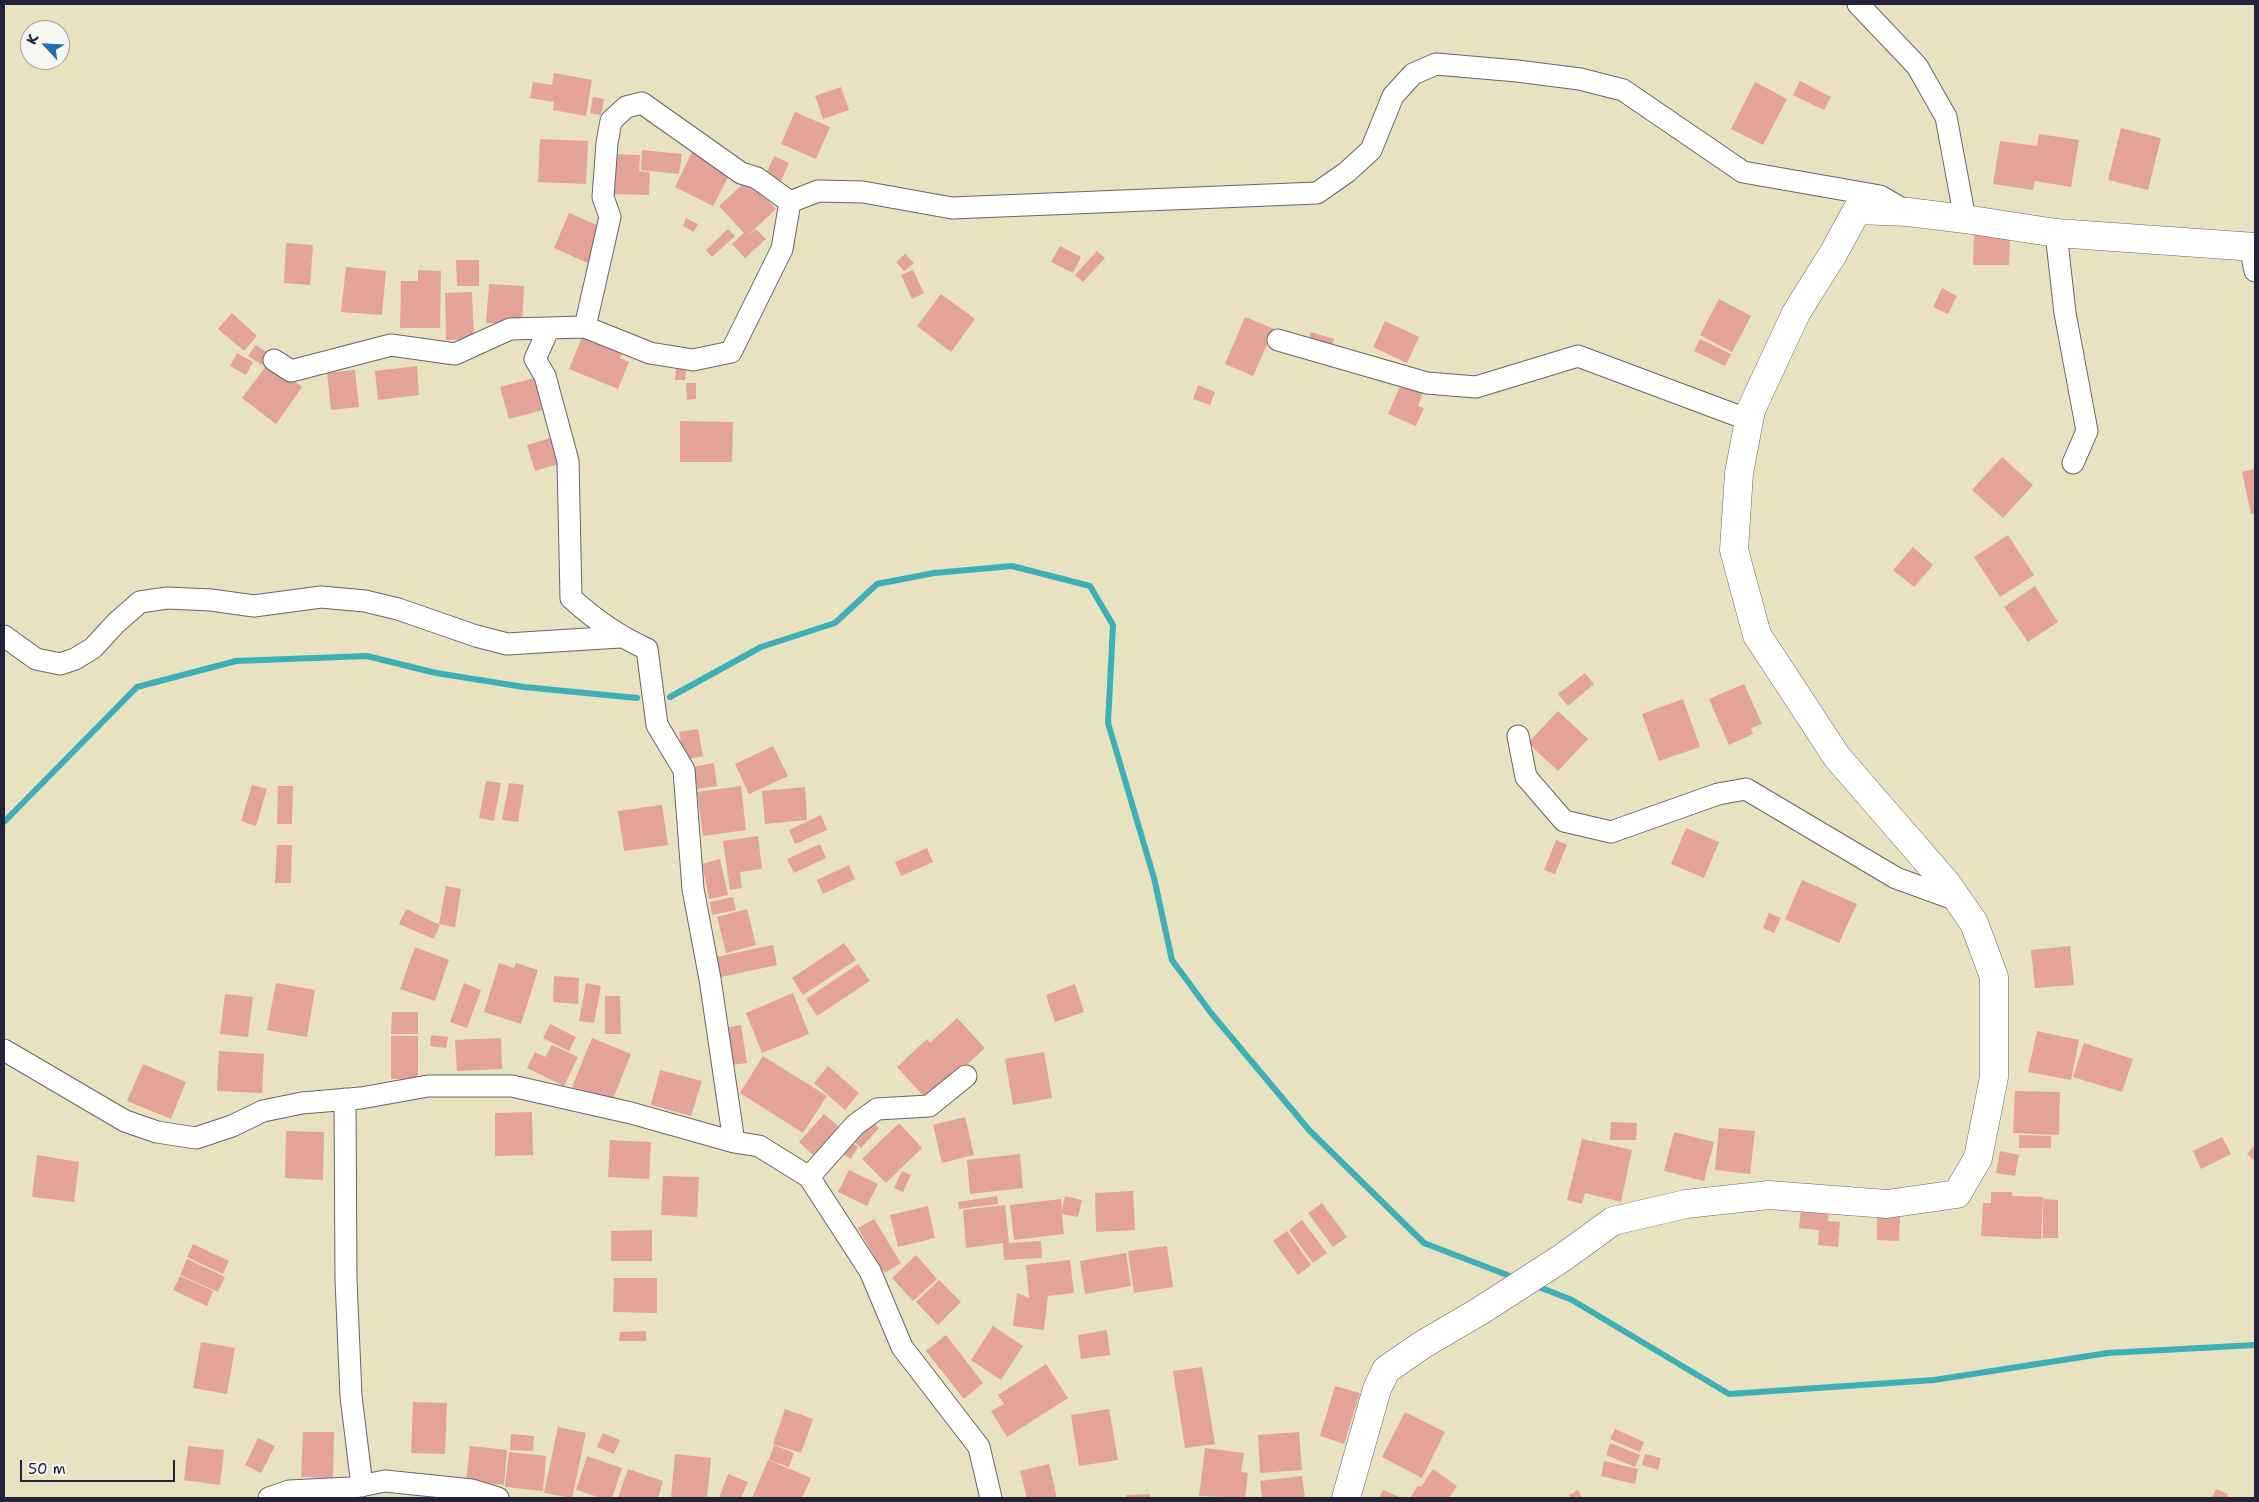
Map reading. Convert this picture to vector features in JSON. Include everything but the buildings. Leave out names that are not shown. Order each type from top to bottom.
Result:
[{"type":"street","points":[[1858,4],[1918,66],[1946,117],[1965,219]]},
{"type":"street","points":[[790,202],[818,191],[863,192],[952,208],[1317,194],[1347,172],[1371,150],[1393,96],[1413,74],[1436,64],[1580,79],[1622,90],[1743,172],[1880,196],[1908,212]]},
{"type":"street","points":[[585,327],[610,217],[603,197],[607,143],[611,121],[626,107],[642,103],[741,173],[758,178],[790,202]]},
{"type":"street","points":[[274,360],[291,372],[391,345],[455,354],[510,330],[585,327],[650,353],[693,360],[731,352],[782,249],[790,202]]},
{"type":"street","points":[[1346,1498],[1377,1389],[1386,1370],[1422,1345],[1480,1311],[1562,1258],[1613,1221],[1686,1204],[1769,1196],[1887,1204],[1957,1194],[1978,1158],[1994,1077],[1994,977],[1974,923],[1946,884],[1837,757],[1757,635],[1734,550],[1739,473],[1751,410],[1796,313],[1857,210],[1908,212],[2056,233],[2253,255]]},
{"type":"street","points":[[2056,233],[2065,313],[2087,431],[2073,462]]},
{"type":"street","points":[[549,328],[535,359],[545,376],[568,461],[571,598],[594,620],[620,637],[647,649],[657,725],[684,770],[693,889],[710,979],[734,1142]]},
{"type":"street","points":[[1278,340],[1427,383],[1476,387],[1578,356],[1749,420]]},
{"type":"street","points":[[4,636],[36,659],[60,664],[75,659],[93,648],[116,622],[140,602],[167,598],[211,600],[254,606],[321,597],[365,601],[398,609],[476,636],[507,644],[620,637]]},
{"type":"street","points":[[1518,736],[1526,777],[1564,821],[1611,832],[1718,794],[1746,789],[1896,878],[1959,901]]},
{"type":"street","points":[[4,1050],[125,1121],[157,1132],[196,1138],[232,1126],[263,1111],[302,1103],[345,1099],[428,1086],[512,1086],[631,1113],[734,1142],[759,1146],[809,1177],[870,1271],[902,1347],[979,1448],[991,1498]]},
{"type":"street","points":[[809,1177],[855,1125],[877,1109],[928,1106],[966,1076]]},
{"type":"street","points":[[345,1099],[346,1280],[350,1377],[362,1486]]},
{"type":"street","points":[[269,1498],[289,1491],[362,1486],[385,1482],[472,1490],[498,1498]]},
{"type":"waterway","points":[[670,697],[761,647],[835,623],[877,584],[934,573],[1012,566],[1090,586],[1113,625],[1108,723],[1154,878],[1172,960],[1211,1013],[1309,1130],[1424,1243],[1515,1278]]},
{"type":"waterway","points":[[4,822],[137,687],[236,661],[367,656],[436,673],[524,687],[637,698]]},
{"type":"waterway","points":[[1534,1285],[1572,1300],[1729,1394],[1934,1380],[2108,1353],[2255,1345]]}]
